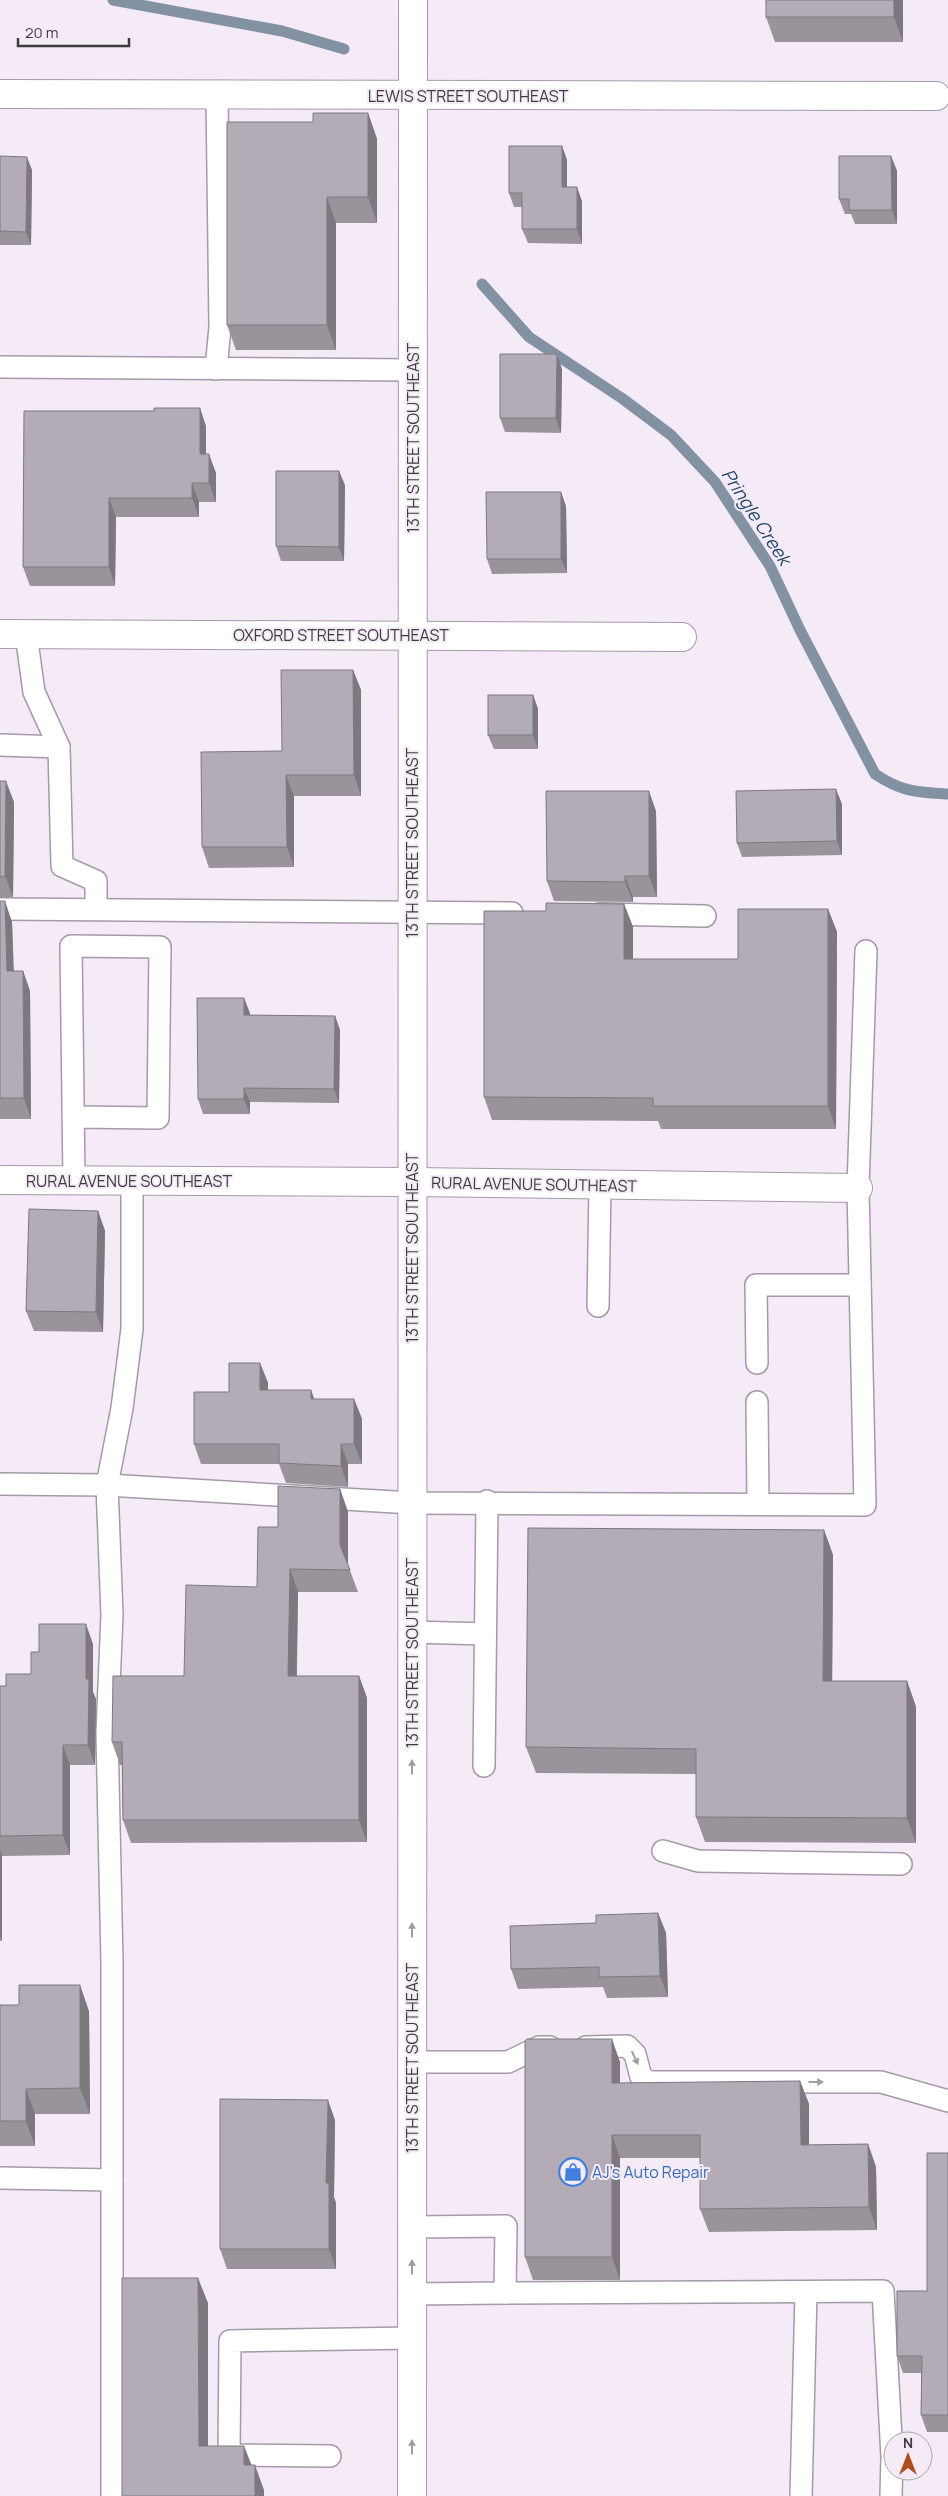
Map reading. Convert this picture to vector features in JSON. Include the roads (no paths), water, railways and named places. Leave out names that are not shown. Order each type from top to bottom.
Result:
[{"type":"main road","name":"13TH STREET SOUTHEAST","points":[[412,2496],[413,0]]},
{"type":"main road","name":"LEWIS STREET SOUTHEAST","points":[[0,94],[936,96]]},
{"type":"main road","name":"OXFORD STREET SOUTHEAST","points":[[13,634],[682,637]]},
{"type":"main road","name":"RURAL AVENUE SOUTHEAST","points":[[0,1180],[412,1182],[858,1188]]},
{"type":"lane","points":[[216,369],[220,327],[217,95]]},
{"type":"lane","points":[[0,367],[413,370]]},
{"type":"lane","points":[[13,634],[34,692],[59,747],[62,866],[96,880],[96,910]]},
{"type":"lane","points":[[0,745],[59,747]]},
{"type":"lane","points":[[0,909],[531,913]]},
{"type":"lane","points":[[580,914],[705,916]]},
{"type":"lane","points":[[74,1117],[158,1118],[160,947],[71,946],[74,1180]]},
{"type":"lane","points":[[0,1484],[107,1485],[412,1502],[488,1501],[865,1505],[858,1188],[866,951]]},
{"type":"lane","points":[[112,2496],[112,1962],[107,1733],[112,1614],[107,1485],[122,1408],[132,1329],[132,1181]]},
{"type":"lane","points":[[598,1306],[600,1186]]},
{"type":"lane","points":[[757,1363],[756,1285],[860,1285]]},
{"type":"lane","points":[[757,1402],[758,1504]]},
{"type":"lane","points":[[484,1766],[488,1501]]},
{"type":"lane","points":[[412,1632],[485,1634]]},
{"type":"lane","points":[[663,1851],[698,1861],[901,1864]]},
{"type":"lane","points":[[412,2062],[508,2062],[539,2047],[627,2046],[635,2054],[641,2077],[649,2082],[881,2082],[948,2101]]},
{"type":"lane","points":[[0,2178],[112,2180]]},
{"type":"lane","points":[[412,2227],[506,2226],[505,2292]]},
{"type":"lane","points":[[412,2294],[883,2291],[892,2457],[891,2496]]},
{"type":"lane","points":[[801,2496],[806,2292]]},
{"type":"lane","points":[[330,2456],[229,2455],[230,2340],[412,2338]]},
{"type":"waterway","name":"Pringle Creek","points":[[113,0],[282,31],[344,49]]},
{"type":"waterway","name":"Pringle Creek","points":[[482,284],[529,337],[623,399],[671,435],[715,482],[770,566],[800,630],[875,774],[902,788],[927,793],[948,794]]},
{"type":"place","name":"AJ's Auto Repair","points":[[573,2172]]}]
